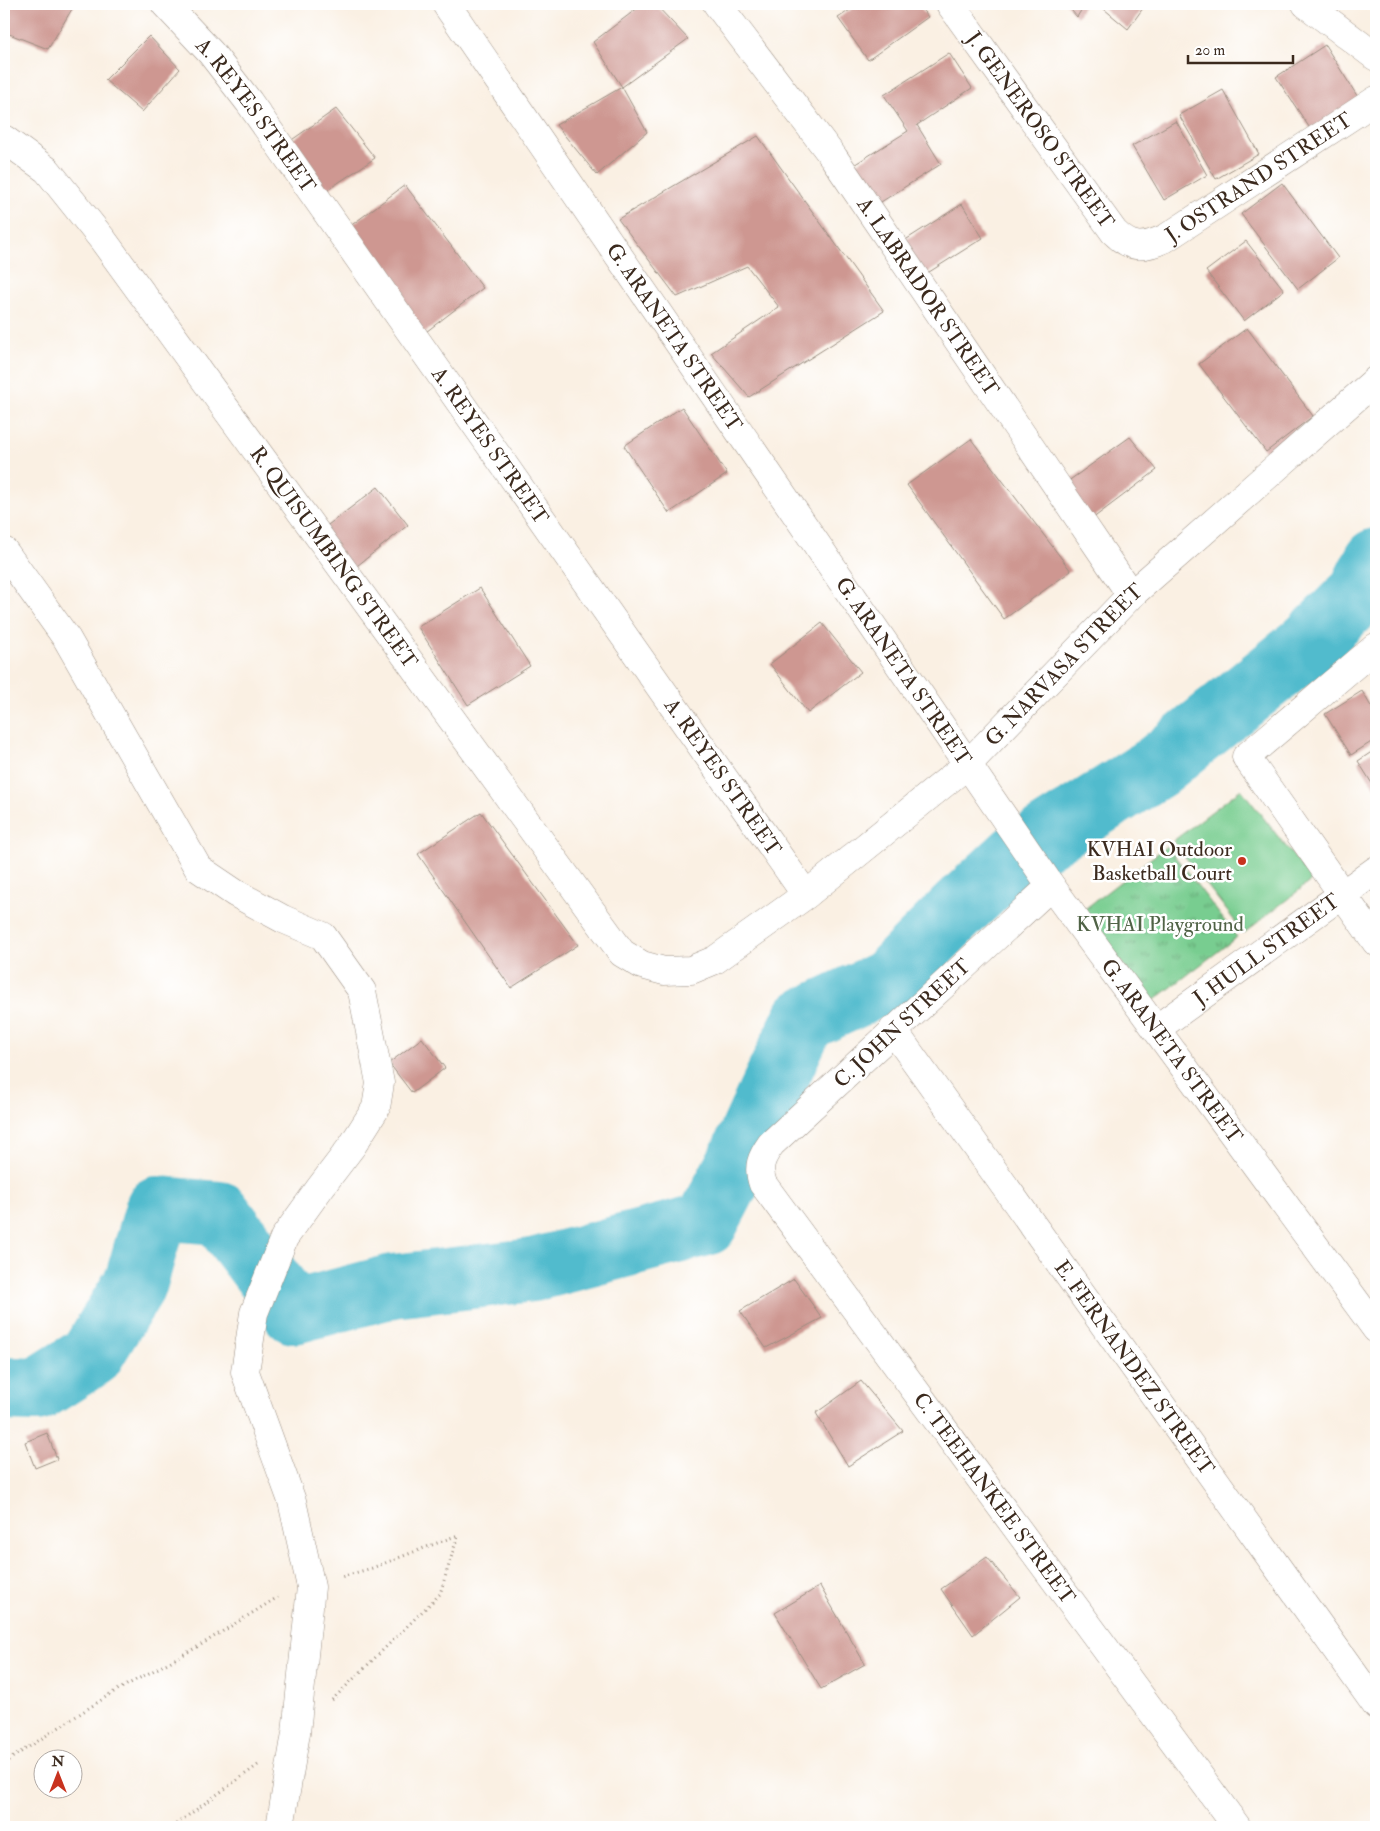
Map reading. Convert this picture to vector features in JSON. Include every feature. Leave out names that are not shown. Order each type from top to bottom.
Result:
[{"type":"street","name":"A. REYES STREET","points":[[165,4],[211,53],[249,102],[806,895]]},
{"type":"street","name":"G. ARANETA STREET","points":[[446,4],[1051,886],[1376,1329]]},
{"type":"street","name":"A. LABRADOR STREET","points":[[717,4],[834,158],[1131,595]]},
{"type":"street","name":"J. GENEROSO STREET","points":[[950,4],[1114,232],[1124,242],[1138,246]]},
{"type":"street","points":[[1306,4],[1376,57]]},
{"type":"street","name":"J. OSTRAND STREET","points":[[1138,246],[1153,244],[1166,238],[1376,100]]},
{"type":"street","name":"R. QUISUMBING STREET","points":[[4,140],[47,170],[103,240],[622,953],[642,965],[664,971]]},
{"type":"street","name":"G. NARVASA STREET","points":[[664,971],[691,970],[715,960],[806,895],[967,765],[1131,595],[1376,380]]},
{"type":"street","points":[[4,551],[67,639],[198,868],[235,893],[283,919],[323,936],[362,991],[380,1083],[376,1108],[352,1146],[284,1238],[254,1313],[245,1372],[292,1501],[311,1587],[296,1733],[280,1827]]},
{"type":"street","points":[[1376,647],[1246,757],[1376,942]]},
{"type":"street","name":"J. HULL STREET","points":[[1156,1029],[1376,870]]},
{"type":"street","name":"C. JOHN STREET","points":[[760,1165],[772,1144],[1051,886]]},
{"type":"street","name":"E. FERNANDEZ STREET","points":[[894,1030],[1376,1705]]},
{"type":"street","name":"C. TEEHANKEE STREET","points":[[760,1165],[760,1175],[764,1184],[1236,1827]]},
{"type":"green space","name":"KVHAI Outdoor Basketball Court","points":[[1241,789],[1312,880],[1244,933],[1173,841]]},
{"type":"green space","name":"KVHAI Playground","points":[[1167,846],[1237,937],[1152,1002],[1082,911]]},
{"type":"building","points":[[12,4],[75,4],[48,49],[4,32],[4,20]]},
{"type":"building","points":[[643,4],[655,4],[688,39],[622,87],[593,42]]},
{"type":"building","points":[[859,4],[918,4],[928,17],[868,60],[838,18]]},
{"type":"building","points":[[1066,4],[1085,4],[1077,17]]},
{"type":"building","points":[[1098,4],[1146,4],[1128,29]]},
{"type":"building","points":[[149,36],[180,69],[142,112],[105,80]]},
{"type":"building","points":[[1325,45],[1361,102],[1313,133],[1276,77]]},
{"type":"building","points":[[949,53],[972,88],[917,125],[941,164],[873,207],[849,168],[908,131],[884,95]]},
{"type":"building","points":[[622,87],[647,132],[597,175],[556,125]]},
{"type":"building","points":[[1223,90],[1259,154],[1216,179],[1179,115]]},
{"type":"building","points":[[336,109],[375,158],[320,195],[286,144]]},
{"type":"building","points":[[1176,121],[1207,175],[1164,200],[1132,146]]},
{"type":"building","points":[[758,136],[884,311],[749,397],[711,353],[779,307],[747,266],[677,297],[618,219]]},
{"type":"building","points":[[1282,183],[1338,258],[1298,289],[1241,214]]},
{"type":"building","points":[[405,185],[483,288],[422,335],[345,230]]},
{"type":"building","points":[[962,204],[983,238],[918,279],[896,246]]},
{"type":"building","points":[[1246,241],[1284,290],[1244,321],[1206,271]]},
{"type":"building","points":[[1247,328],[1313,416],[1266,452],[1199,364]]},
{"type":"building","points":[[682,407],[727,474],[669,513],[624,446]]},
{"type":"building","points":[[1130,437],[1157,470],[1092,519],[1067,482]]},
{"type":"building","points":[[971,439],[1071,571],[1004,619],[907,485]]},
{"type":"building","points":[[378,487],[408,525],[347,574],[320,531]]},
{"type":"building","points":[[480,588],[530,666],[468,705],[418,627]]},
{"type":"building","points":[[822,623],[861,672],[808,713],[770,664]]},
{"type":"building","points":[[1362,691],[1376,715],[1376,739],[1351,755],[1325,714]]},
{"type":"building","points":[[1376,749],[1376,790],[1358,761]]},
{"type":"building","points":[[481,812],[578,945],[511,988],[418,854]]},
{"type":"building","points":[[422,1038],[445,1068],[412,1093],[389,1063]]},
{"type":"building","points":[[794,1279],[822,1318],[766,1348],[740,1311]]},
{"type":"building","points":[[861,1381],[903,1431],[848,1466],[816,1413]]},
{"type":"building","points":[[47,1433],[57,1459],[35,1468],[25,1442]]},
{"type":"building","points":[[987,1557],[1020,1597],[973,1635],[941,1589]]},
{"type":"building","points":[[820,1586],[865,1664],[821,1689],[775,1613]]},
{"type":"waterway","points":[[1038,842],[1155,768],[1305,647],[1359,594],[1376,560]]},
{"type":"waterway","points":[[4,1389],[37,1390],[91,1356],[136,1282],[157,1208],[219,1213],[294,1312],[393,1286],[533,1270],[706,1224],[741,1157],[804,1020],[887,981],[964,904],[1017,855]]},
{"type":"place","name":"KVHAI Outdoor Basketball Court","points":[[1242,861]]}]
